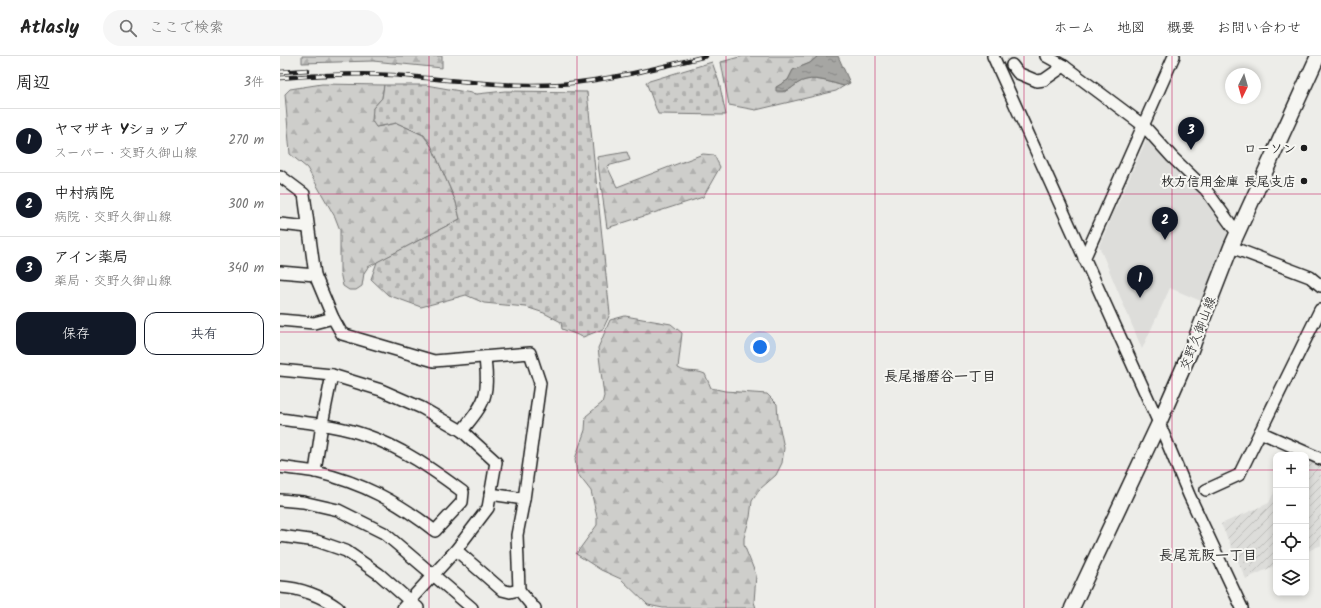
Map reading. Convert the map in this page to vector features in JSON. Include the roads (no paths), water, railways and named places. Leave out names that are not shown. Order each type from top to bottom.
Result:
[{"type":"main road","name":"交野久御山線","points":[[1072,608],[1159,423],[1191,350],[1237,233],[1318,56]]},
{"type":"street","points":[[993,56],[1159,423],[1189,495],[1242,608]]},
{"type":"street","points":[[1046,56],[1064,66],[1144,126],[1206,190],[1237,233]]},
{"type":"street","points":[[1084,259],[1174,56]]},
{"type":"street","points":[[1012,65],[1018,73],[1037,81],[1044,80],[1064,66]]},
{"type":"street","points":[[280,176],[304,194],[316,275],[333,318],[342,334],[434,361],[530,353],[540,383],[524,499],[516,535],[518,590],[535,608]]},
{"type":"street","points":[[280,224],[308,227]]},
{"type":"street","points":[[1231,247],[1310,277],[1321,286]]},
{"type":"street","points":[[280,272],[316,275]]},
{"type":"street","points":[[1206,490],[1239,475],[1321,309]]},
{"type":"street","points":[[280,320],[314,322],[333,318]]},
{"type":"street","points":[[462,432],[480,406],[485,395],[487,378],[485,357]]},
{"type":"street","points":[[280,370],[332,375],[381,390],[415,405],[462,432],[496,462],[488,508],[410,606],[379,574],[346,551],[317,541],[280,536]]},
{"type":"street","points":[[315,472],[322,424],[332,375]]},
{"type":"street","points":[[280,419],[322,424],[365,434],[402,451],[428,466],[463,492],[462,502],[435,531],[402,506],[380,494],[352,482],[315,472],[280,468]]},
{"type":"street","points":[[1260,432],[1321,459]]},
{"type":"street","points":[[490,494],[524,499]]},
{"type":"street","points":[[280,500],[303,502],[338,510],[384,533],[472,608]]},
{"type":"street","points":[[456,550],[502,590],[510,592],[518,590]]},
{"type":"street","points":[[280,587],[291,588],[312,594],[330,602],[338,608]]},
{"type":"water","points":[[818,56],[838,56],[850,83],[844,86],[811,79],[801,81],[786,91],[776,91],[776,87],[788,80],[793,70],[810,63]]},
{"type":"railway","points":[[280,78],[378,74],[497,84],[561,84],[616,77],[706,56]]},
{"type":"railway","points":[[280,72],[308,70]]},
{"type":"place","name":"ローソン","points":[[1304,148]]},
{"type":"place","name":"アイン薬局","points":[[1191,150]]},
{"type":"place","name":"枚方信用金庫 長尾支店","points":[[1304,181]]},
{"type":"place","name":"中村病院","points":[[1165,240]]},
{"type":"place","name":"ヤマザキ Yショップ","points":[[1140,298]]},
{"type":"district","name":"長尾播磨谷一丁目","points":[[940,376]]},
{"type":"district","name":"長尾荒阪一丁目","points":[[1208,555]]}]
